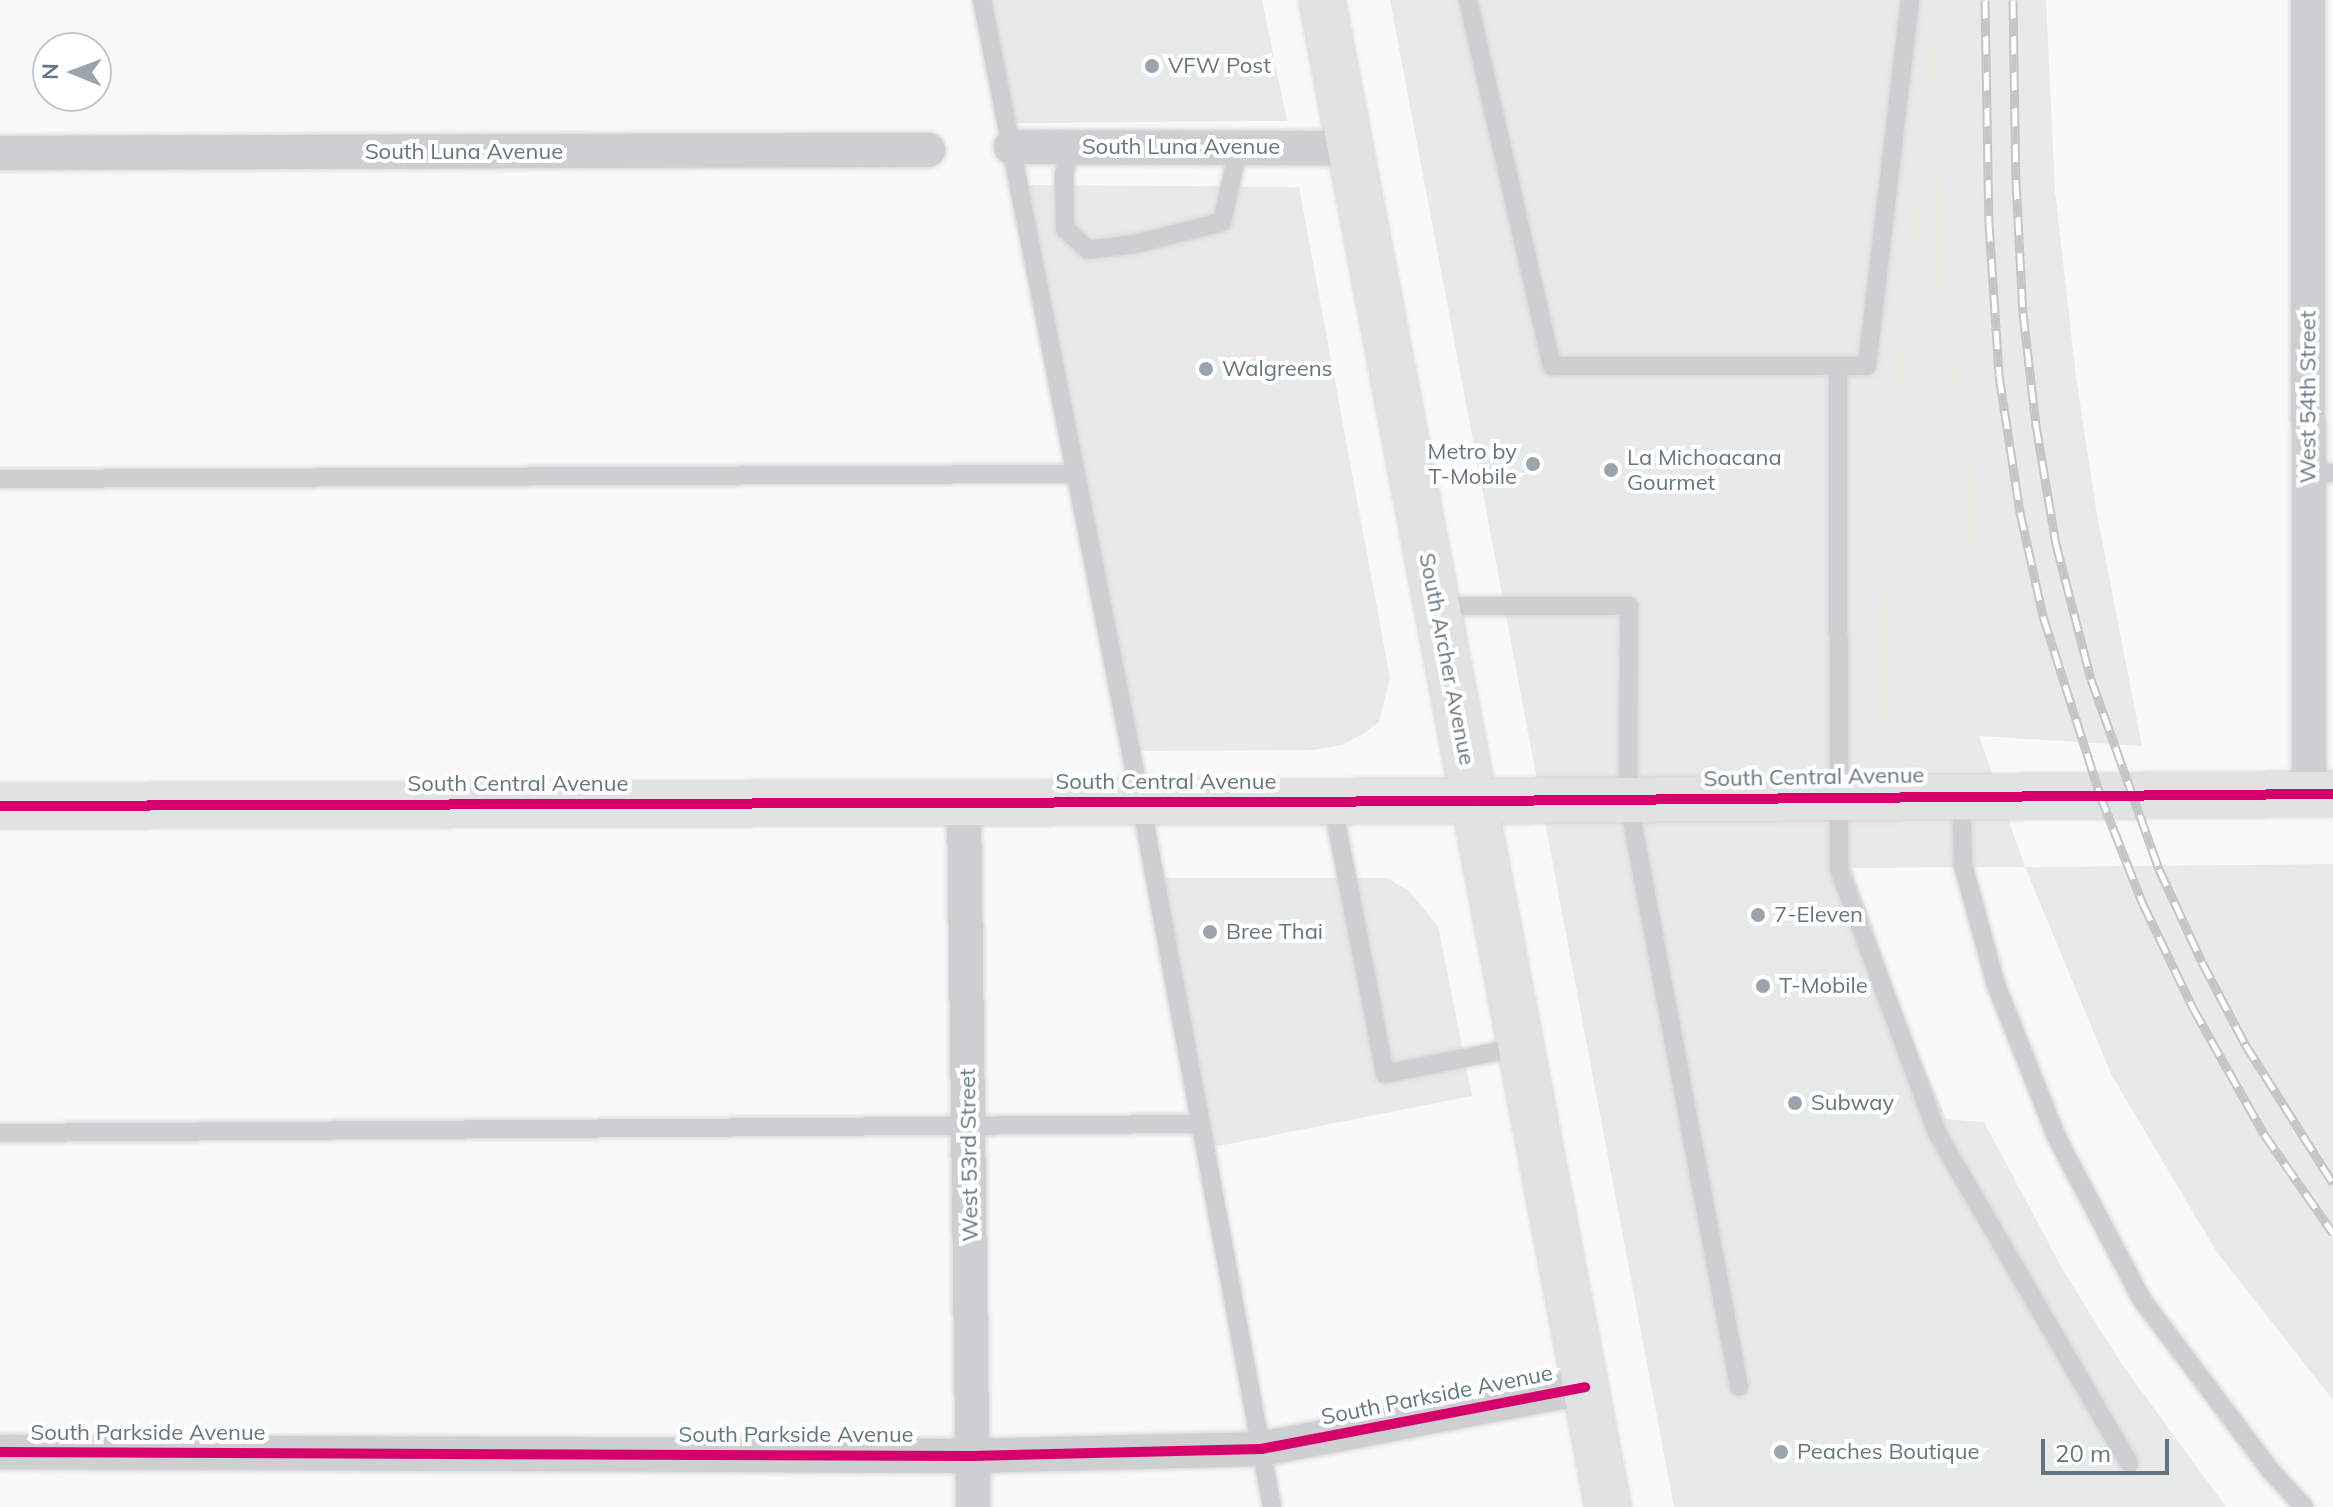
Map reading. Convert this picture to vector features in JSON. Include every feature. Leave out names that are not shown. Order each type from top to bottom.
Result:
[{"type":"main road","name":"South Archer Avenue","points":[[1322,0],[1608,1507]]},
{"type":"main road","name":"South Central Avenue","points":[[0,806],[1141,803],[1837,795],[2321,794]]},
{"type":"street","name":"West 54th Street","points":[[2308,0],[2320,149],[2321,794]]},
{"type":"street","name":"South Luna Avenue","points":[[1011,147],[1350,148]]},
{"type":"street","name":"South Luna Avenue","points":[[0,153],[928,150]]},
{"type":"street","name":"West 53rd Street","points":[[964,803],[973,1507]]},
{"type":"street","name":"South Parkside Avenue","points":[[0,1452],[972,1456],[1261,1449],[1585,1387]]},
{"type":"lane","points":[[982,0],[1141,803],[1272,1507]]},
{"type":"lane","points":[[1468,0],[1552,366],[1867,366],[1910,0]]},
{"type":"lane","points":[[1070,147],[1064,175],[1065,229],[1088,250],[1135,244],[1222,222],[1239,146]]},
{"type":"lane","points":[[1838,366],[1839,869],[1938,1135],[2129,1463]]},
{"type":"lane","points":[[0,479],[1076,474]]},
{"type":"lane","points":[[1437,606],[1629,606],[1628,799],[1739,1387]]},
{"type":"lane","points":[[1961,796],[1963,865],[1996,985],[2057,1138],[2142,1300],[2270,1470],[2304,1507]]},
{"type":"lane","points":[[1332,801],[1385,1074],[1520,1047]]},
{"type":"lane","points":[[0,1133],[1201,1124]]},
{"type":"shaded area","points":[[982,0],[1262,0],[1287,121],[1006,123]]},
{"type":"shaded area","points":[[1390,0],[2046,0],[2055,190],[2076,377],[2097,515],[2142,746],[1979,736],[2025,867],[1852,868],[1903,1017],[1946,1119],[1984,1122],[2064,1272],[2121,1363],[2226,1507],[1674,1507]]},
{"type":"shaded area","points":[[1935,0],[1938,0],[1943,265],[1974,471],[1981,573],[1979,735],[1881,734],[1883,495]]},
{"type":"shaded area","points":[[1018,185],[1299,187],[1390,678],[1379,722],[1363,734],[1342,745],[1314,750],[1131,751]]},
{"type":"shaded area","points":[[2333,864],[2333,1400],[2216,1251],[2112,1076],[2025,867]]},
{"type":"shaded area","points":[[1158,878],[1387,878],[1409,891],[1438,926],[1472,1096],[1208,1148]]},
{"type":"railway","points":[[1985,0],[1989,223],[1999,375],[2020,512],[2043,616],[2100,795],[2143,904],[2193,1008],[2264,1134],[2333,1233]]},
{"type":"railway","points":[[2013,0],[2016,181],[2023,313],[2036,425],[2056,544],[2091,679],[2159,869],[2202,962],[2245,1044],[2333,1183]]},
{"type":"cycle path","points":[[0,806],[1474,801],[2333,794]]},
{"type":"cycle path","points":[[0,1452],[972,1456],[1261,1449],[1585,1387]]},
{"type":"place","name":"VFW Post","points":[[1152,66]]},
{"type":"place","name":"Walgreens","points":[[1206,369]]},
{"type":"place","name":"Metro by T-Mobile","points":[[1533,464]]},
{"type":"place","name":"La Michoacana Gourmet","points":[[1611,470]]},
{"type":"place","name":"7-Eleven","points":[[1758,915]]},
{"type":"place","name":"Bree Thai","points":[[1210,932]]},
{"type":"place","name":"T-Mobile","points":[[1763,986]]},
{"type":"place","name":"Subway","points":[[1795,1103]]},
{"type":"place","name":"Peaches Boutique","points":[[1781,1452]]}]
